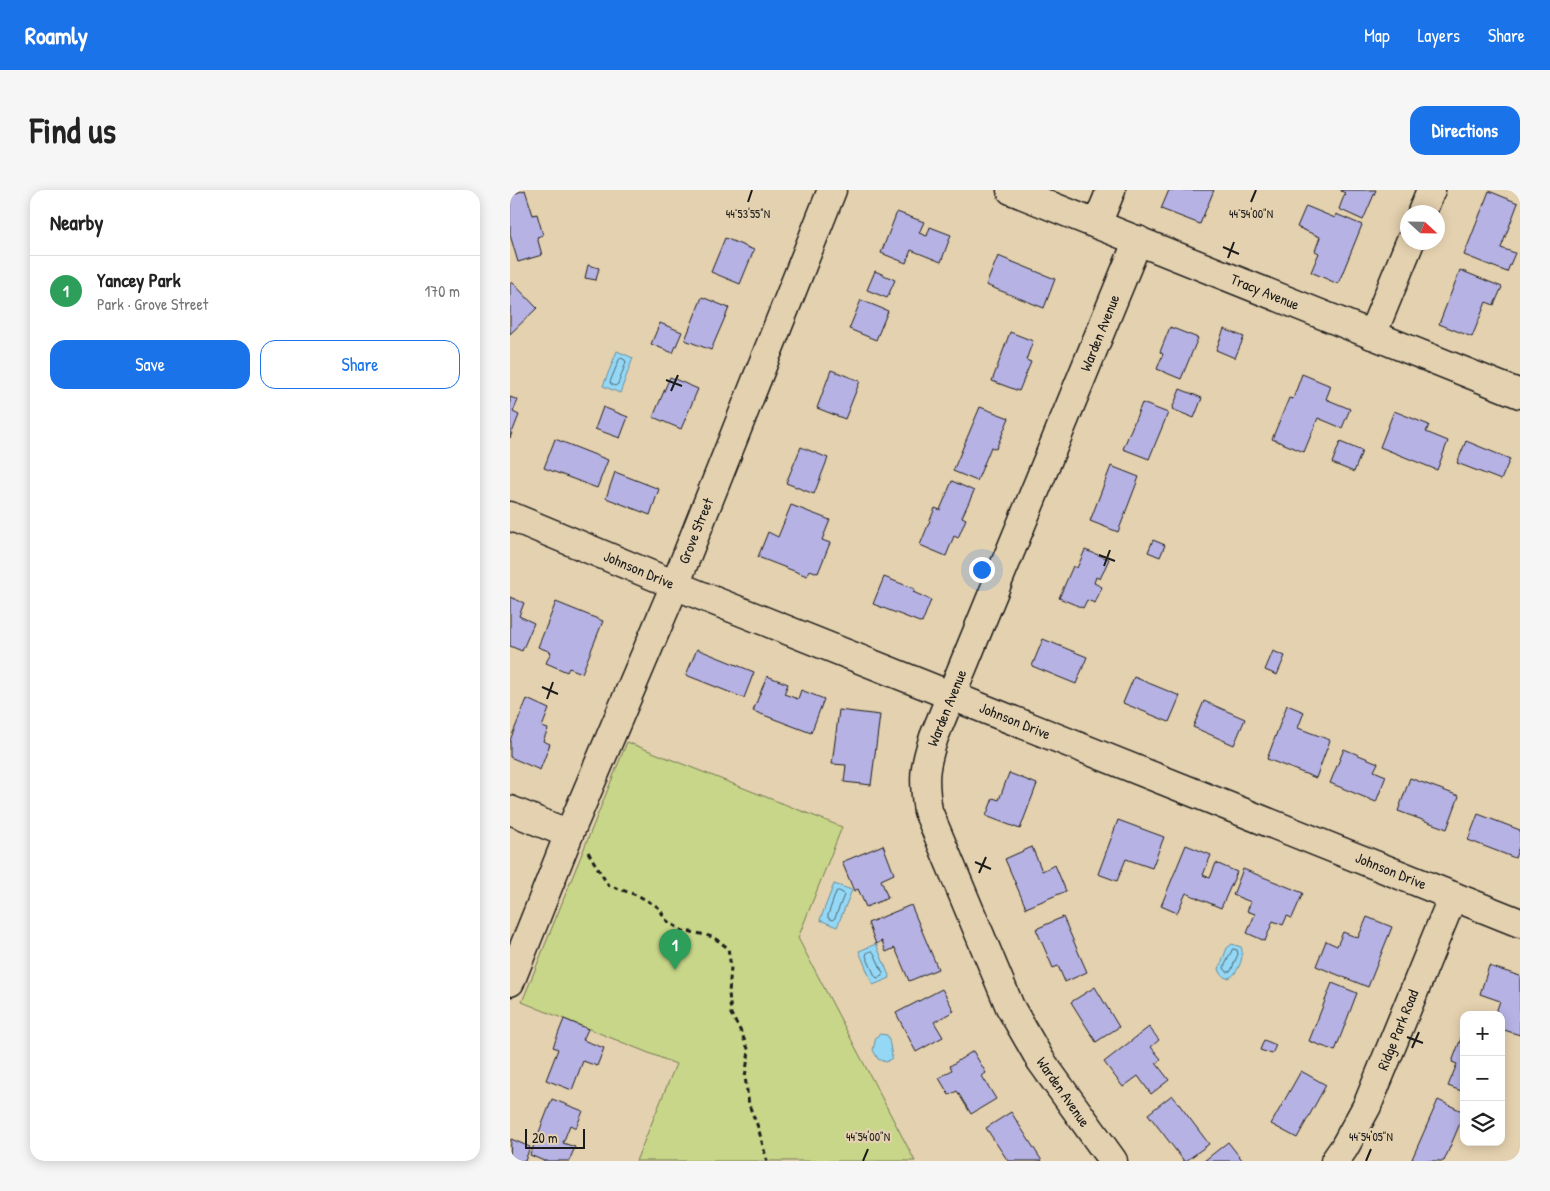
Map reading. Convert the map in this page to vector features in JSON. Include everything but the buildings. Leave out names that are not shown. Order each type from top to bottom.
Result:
[{"type":"street","name":"Grove Street","points":[[510,982],[568,837],[675,585],[832,190]]},
{"type":"street","name":"Tracy Avenue","points":[[1011,190],[1520,394]]},
{"type":"street","points":[[1097,224],[1112,190]]},
{"type":"street","points":[[1425,205],[1431,190]]},
{"type":"street","name":"Warden Avenue","points":[[1113,1161],[1041,1061],[1010,1007],[928,811],[924,786],[926,761],[1138,240]]},
{"type":"street","points":[[1372,335],[1407,250]]},
{"type":"street","name":"Johnson Drive","points":[[510,516],[675,585],[1520,923]]},
{"type":"street","points":[[510,810],[568,837]]},
{"type":"street","name":"Ridge Park Road","points":[[1335,1161],[1367,1106],[1453,896]]},
{"type":"path","points":[[568,837],[587,852],[608,885],[639,896],[658,907],[668,921],[683,932],[713,937],[728,948],[731,967],[729,993],[731,1014],[749,1051],[745,1077],[749,1105],[758,1127],[767,1161]]},
{"type":"green space","points":[[627,742],[842,827],[798,938],[915,1161],[636,1161],[676,1064],[522,1002]]},
{"type":"water","points":[[617,351],[633,358],[620,393],[603,386]]},
{"type":"water","points":[[834,884],[852,890],[837,927],[820,920]]},
{"type":"water","points":[[876,944],[890,978],[873,985],[859,951]]},
{"type":"water","points":[[1232,944],[1241,947],[1242,953],[1236,972],[1227,978],[1223,976],[1219,969],[1227,948]]},
{"type":"water","points":[[880,1034],[887,1035],[889,1042],[892,1058],[886,1062],[878,1059],[873,1050],[876,1037]]},
{"type":"place","name":"Yancey Park","points":[[675,970]]}]
